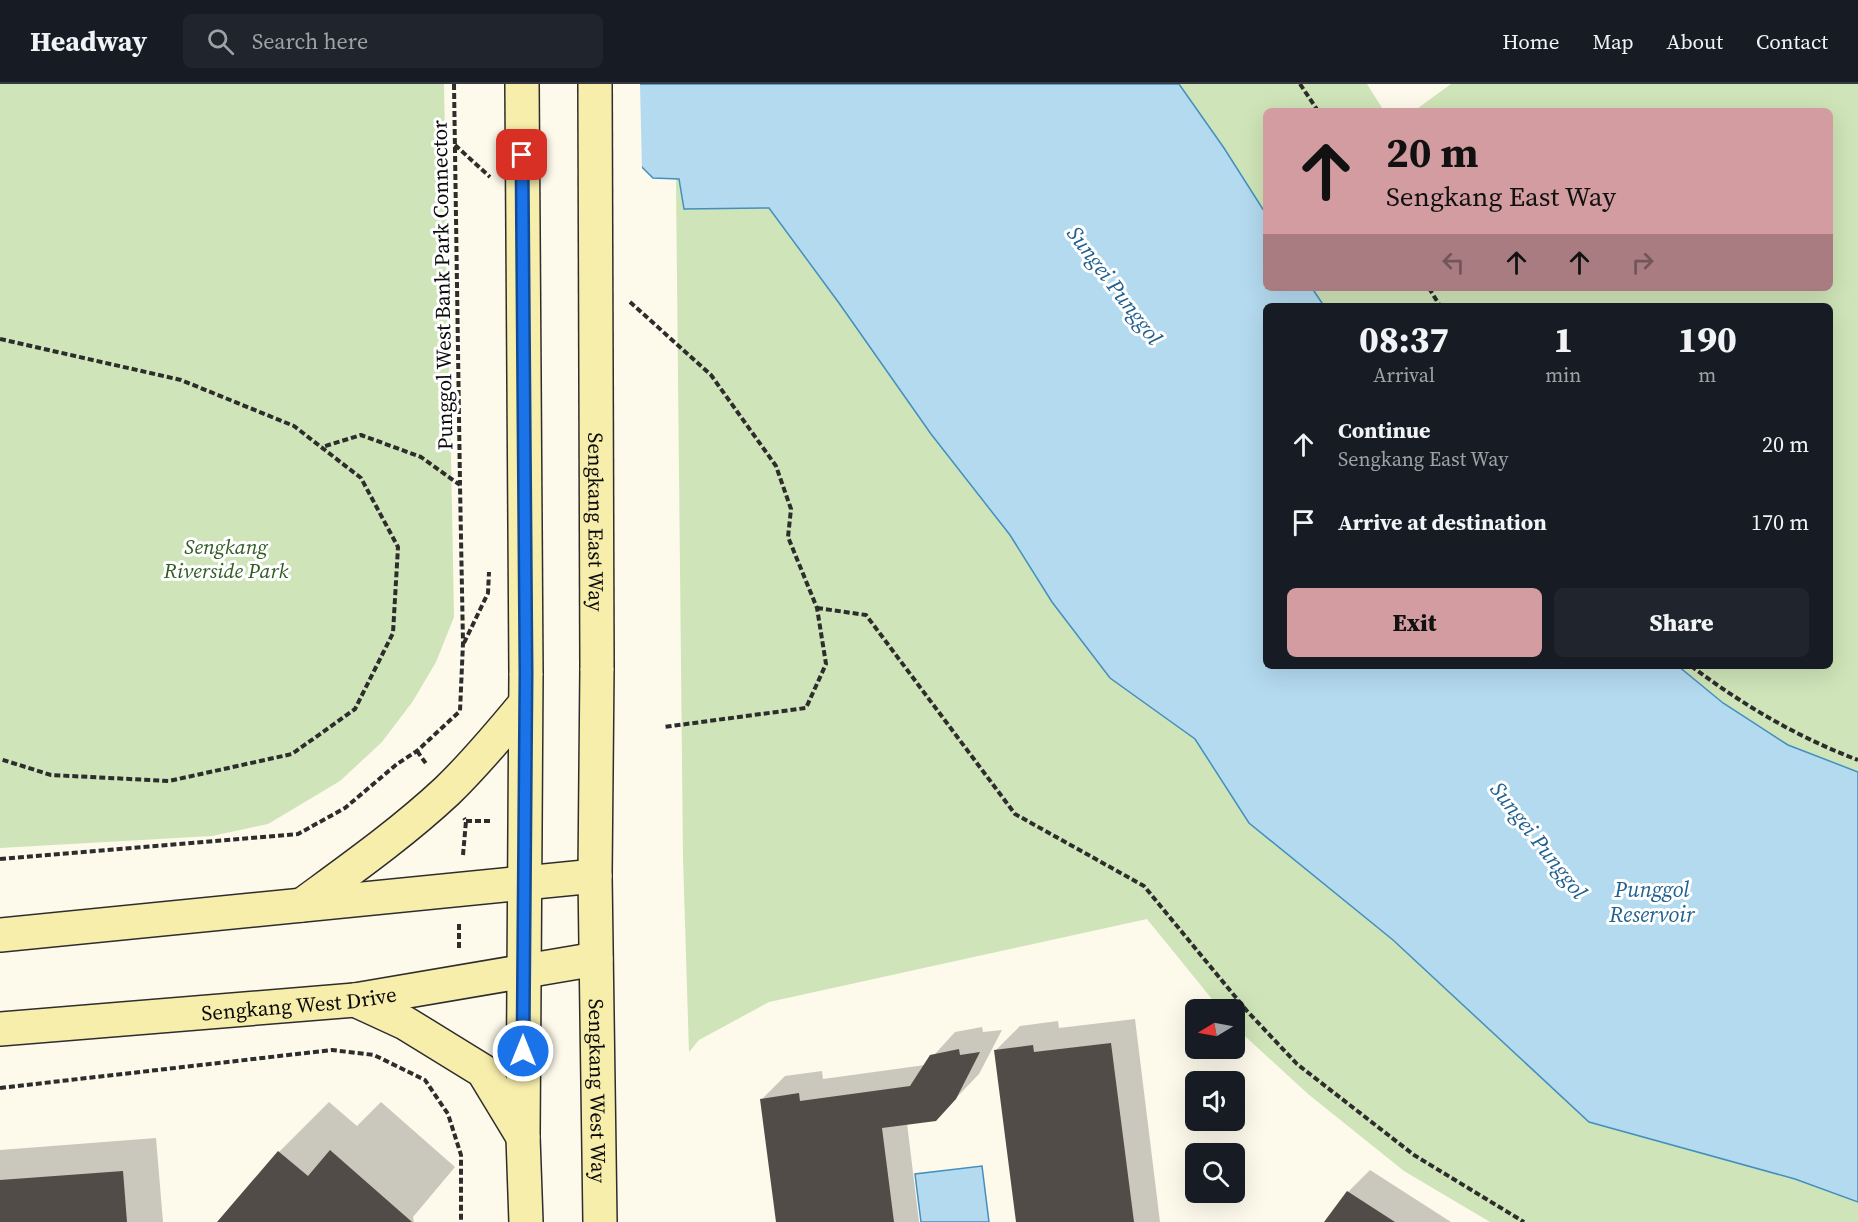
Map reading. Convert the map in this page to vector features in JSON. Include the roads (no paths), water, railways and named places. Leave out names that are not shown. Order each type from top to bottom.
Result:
[{"type":"main road","points":[[522,84],[525,689],[523,1137],[526,1222]]},
{"type":"main road","name":"Sengkang East Way","points":[[595,84],[596,959]]},
{"type":"main road","points":[[302,905],[388,842],[446,792],[481,756],[525,689]]},
{"type":"main road","points":[[0,934],[524,881],[595,876]]},
{"type":"main road","name":"Sengkang West Drive","points":[[0,1029],[355,1000],[596,959]]},
{"type":"main road","name":"Sengkang West Way","points":[[596,959],[600,1222]]},
{"type":"main road","points":[[355,1000],[405,1023],[483,1071],[523,1137]]},
{"type":"water","name":"Punggol Reservoir","points":[[558,84],[1179,84],[1263,209],[1263,291],[1314,291],[1322,303],[1263,303],[1263,669],[1682,669],[1723,703],[1788,745],[1858,772],[1858,1202],[1795,1179],[1589,1122],[1393,940],[1249,823],[1195,739],[1110,678],[1052,602],[1010,535],[931,434],[769,208],[684,209],[679,179],[653,178]]},
{"type":"water","points":[[982,1166],[989,1222],[921,1222],[915,1174]]},
{"type":"water label","name":"Sungei Punggol","points":[[1115,285]]},
{"type":"water label","name":"Sungei Punggol","points":[[1539,840]]},
{"type":"park label","name":"Sengkang Riverside Park","points":[[226,558]]}]
